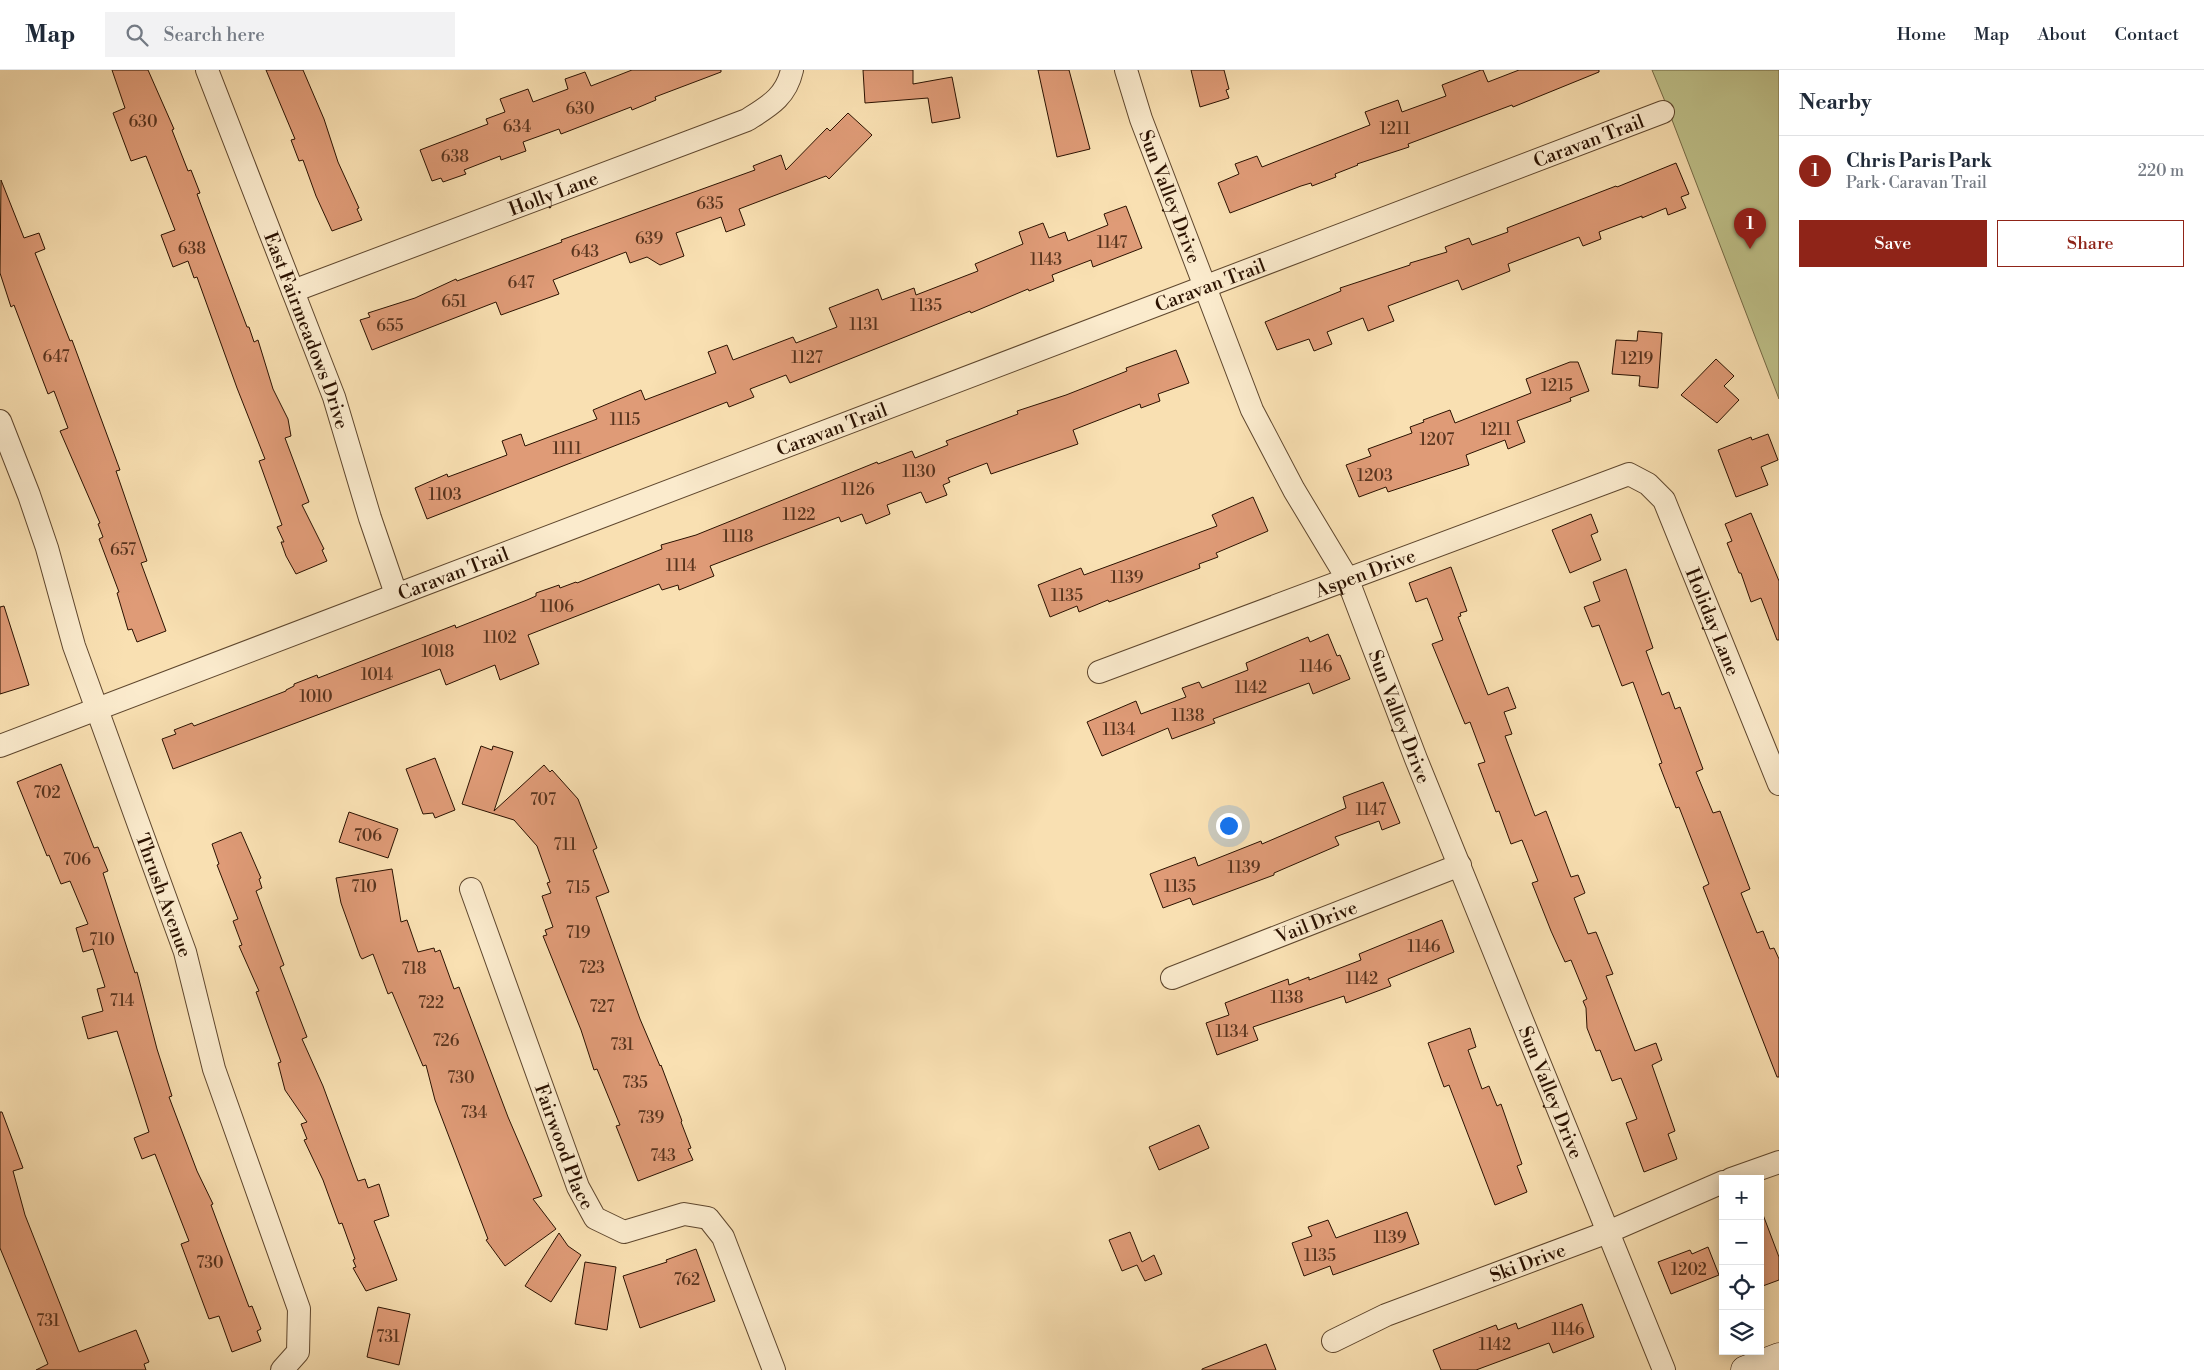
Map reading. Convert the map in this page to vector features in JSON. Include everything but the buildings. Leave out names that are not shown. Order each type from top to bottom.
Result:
[{"type":"main road","points":[[1745,1370],[1779,1357]]},
{"type":"street","name":"East Fairmeadows Drive","points":[[207,70],[334,397],[370,518],[396,594]]},
{"type":"street","name":"Holly Lane","points":[[293,291],[747,120],[771,106],[789,84],[792,70]]},
{"type":"street","name":"Sun Valley Drive","points":[[1126,70],[1140,119],[1206,286],[1252,410],[1294,490],[1347,578],[1416,759],[1664,1370]]},
{"type":"street","name":"Caravan Trail","points":[[0,746],[1663,112]]},
{"type":"street","name":"Thrush Avenue","points":[[0,421],[38,522],[74,646],[185,952],[214,1069],[299,1310],[298,1352],[282,1370]]},
{"type":"street","name":"Aspen Drive","points":[[1099,672],[1629,474]]},
{"type":"street","name":"Holiday Lane","points":[[1629,474],[1648,484],[1664,500],[1779,784]]},
{"type":"street","name":"Vail Drive","points":[[1172,978],[1460,864]]},
{"type":"street","name":"Fairwood Place","points":[[471,889],[578,1187],[596,1218],[624,1232],[684,1214],[708,1218],[723,1237],[774,1370]]},
{"type":"street","points":[[1742,1175],[1779,1162]]},
{"type":"street","name":"Ski Drive","points":[[1333,1341],[1386,1315],[1608,1232],[1719,1184]]},
{"type":"green space","points":[[1652,70],[1779,70],[1779,399],[1664,99]]},
{"type":"place","name":"Chris Paris Park","points":[[1750,249]]}]
